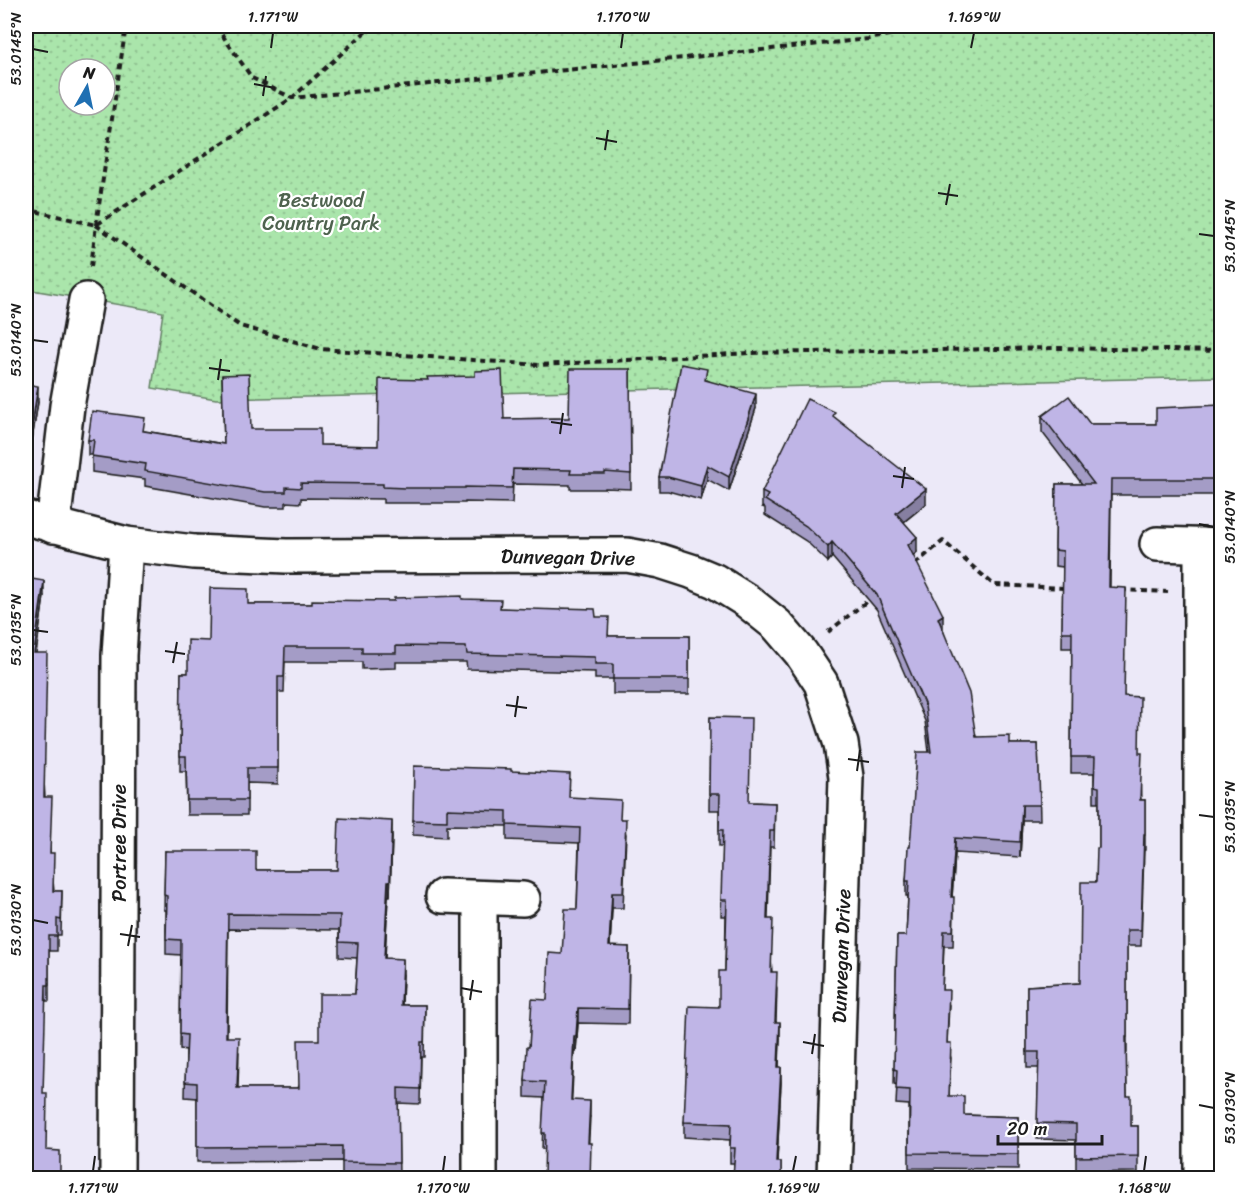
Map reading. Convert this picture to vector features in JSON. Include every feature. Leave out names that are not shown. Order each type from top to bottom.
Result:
[{"type":"street","points":[[39,522],[67,406],[86,300]]},
{"type":"street","name":"Dunvegan Drive","points":[[39,522],[126,544],[194,552],[286,556],[627,555],[660,561],[715,581],[777,625],[801,653],[821,683],[842,744],[846,777],[834,1179]]},
{"type":"street","name":"Portree Drive","points":[[117,1179],[119,655],[126,544]]},
{"type":"street","points":[[1157,544],[1211,546],[1200,593],[1201,1179]]},
{"type":"street","points":[[443,896],[523,899]]},
{"type":"street","points":[[480,898],[480,1179]]},
{"type":"path","points":[[86,300],[126,26]]},
{"type":"path","points":[[216,26],[252,78],[292,98],[869,39],[933,26]]},
{"type":"path","points":[[96,225],[292,98],[372,26]]},
{"type":"path","points":[[26,209],[96,225],[240,326],[321,349],[540,365],[750,353],[1059,348],[1221,351]]},
{"type":"path","points":[[907,570],[943,541],[994,585],[1066,588]]},
{"type":"path","points":[[1114,590],[1200,593]]},
{"type":"path","points":[[801,653],[880,591]]},
{"type":"green space","name":"Bestwood Country Park","points":[[26,26],[1221,26],[1221,377],[216,399],[152,388],[163,312],[26,289]]},
{"type":"building","points":[[681,364],[707,369],[705,380],[756,394],[729,477],[707,465],[701,486],[668,477],[659,477]]},
{"type":"building","points":[[570,369],[630,369],[631,474],[605,472],[605,474],[570,474],[571,470],[513,469],[512,488],[405,488],[383,487],[383,484],[301,483],[301,488],[286,487],[286,492],[265,492],[145,471],[146,464],[92,456],[94,440],[88,440],[92,411],[145,418],[143,431],[224,444],[222,375],[249,374],[251,429],[320,429],[320,445],[378,446],[379,379],[428,380],[427,377],[475,376],[475,371],[502,370],[504,419],[569,418]]},
{"type":"building","points":[[26,384],[38,386],[31,431],[26,430]]},
{"type":"building","points":[[1069,396],[1090,424],[1156,424],[1156,408],[1221,405],[1221,479],[1111,479],[1109,587],[1126,588],[1124,696],[1140,697],[1139,753],[1142,753],[1140,800],[1145,800],[1141,930],[1127,930],[1127,1096],[1131,1096],[1131,1126],[1138,1126],[1138,1156],[1076,1157],[1076,1124],[1037,1123],[1039,1052],[1027,1052],[1027,986],[1080,983],[1081,882],[1096,882],[1097,848],[1099,848],[1099,787],[1094,786],[1095,757],[1071,757],[1072,632],[1062,632],[1063,551],[1055,550],[1056,484],[1094,484],[1042,416]]},
{"type":"building","points":[[807,399],[835,412],[833,416],[926,489],[896,513],[917,537],[908,545],[943,615],[938,618],[969,693],[976,737],[1010,736],[1010,744],[1038,744],[1040,805],[1022,805],[1020,842],[955,838],[951,897],[954,897],[953,931],[944,931],[942,990],[949,990],[947,1043],[951,1043],[949,1096],[964,1096],[964,1115],[1018,1117],[1018,1154],[909,1153],[910,1090],[896,1089],[897,1070],[894,1069],[897,936],[906,936],[908,847],[910,847],[917,752],[931,752],[925,706],[877,595],[832,542],[828,547],[806,526],[765,500],[768,495],[762,492]]},
{"type":"building","points":[[26,578],[44,581],[34,653],[47,653],[44,797],[52,797],[50,853],[54,853],[53,891],[62,891],[61,920],[57,919],[57,936],[49,936],[49,985],[46,985],[43,1093],[47,1093],[46,1150],[60,1151],[60,1179],[26,1179]]},
{"type":"building","points":[[210,588],[248,589],[248,604],[312,604],[312,600],[394,601],[394,598],[462,596],[462,599],[501,600],[500,608],[595,609],[596,617],[609,617],[608,636],[689,636],[689,679],[613,679],[613,664],[595,664],[595,657],[467,654],[466,647],[396,646],[396,653],[362,653],[362,647],[285,647],[284,677],[278,677],[278,768],[247,768],[247,800],[187,800],[186,756],[180,756],[181,673],[188,673],[188,640],[209,641]]},
{"type":"building","points":[[710,717],[751,718],[749,802],[775,803],[774,831],[770,831],[767,919],[773,919],[771,972],[777,972],[775,1022],[780,1022],[778,1067],[781,1067],[776,1162],[781,1162],[781,1179],[733,1179],[735,1148],[730,1148],[731,1124],[684,1122],[689,1006],[719,1007],[719,971],[725,971],[727,900],[721,900],[723,830],[719,830],[720,794],[709,794]]},
{"type":"building","points":[[414,766],[511,769],[511,771],[570,774],[569,797],[621,800],[620,819],[626,819],[623,893],[612,893],[609,946],[629,947],[628,1009],[578,1008],[576,1036],[574,1036],[571,1100],[590,1101],[588,1143],[591,1143],[590,1179],[544,1179],[545,1133],[542,1133],[545,1082],[525,1081],[532,999],[547,1000],[549,953],[562,954],[565,909],[577,909],[580,828],[507,825],[507,811],[447,809],[447,821],[413,820]]},
{"type":"building","points":[[339,818],[392,821],[384,958],[403,959],[401,1005],[425,1005],[420,1089],[398,1088],[399,1163],[342,1162],[342,1146],[197,1147],[197,1083],[185,1082],[187,1035],[180,1034],[181,940],[166,939],[165,851],[256,851],[256,870],[337,870]],"holes":[[[228,914],[340,915],[339,942],[358,943],[355,994],[319,994],[319,1040],[298,1040],[299,1088],[237,1088],[239,1037],[226,1037]]]}]
